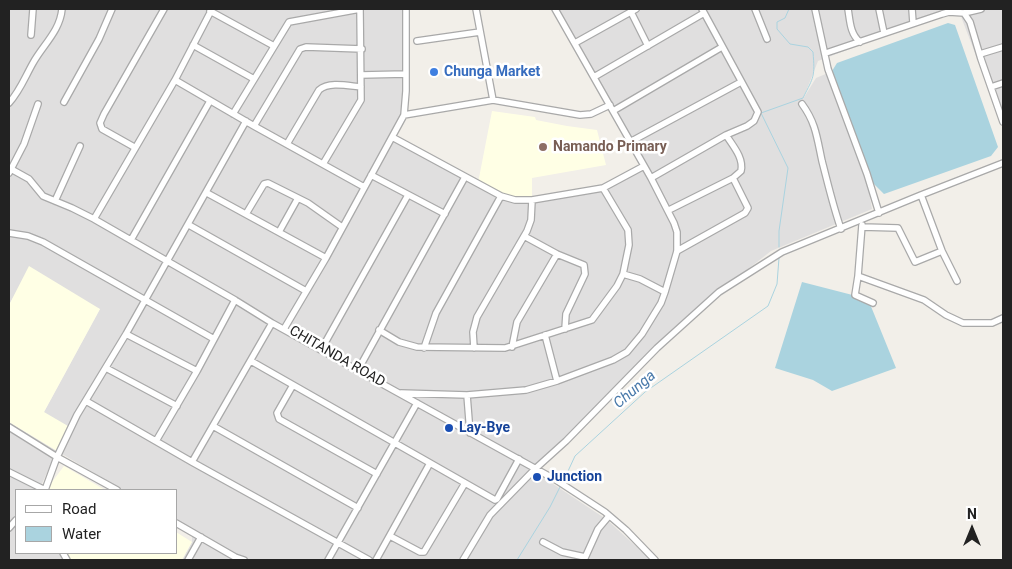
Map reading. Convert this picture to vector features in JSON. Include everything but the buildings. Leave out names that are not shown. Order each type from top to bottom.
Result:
[{"type":"street","points":[[31,35],[33,9]]},
{"type":"street","points":[[9,102],[19,90],[36,58],[51,39],[59,22],[62,9]]},
{"type":"street","points":[[64,102],[99,39],[112,9]]},
{"type":"street","points":[[134,147],[102,129],[100,123],[164,9]]},
{"type":"street","points":[[233,114],[287,24],[294,20],[360,9],[362,96],[359,106],[323,164]]},
{"type":"street","name":"CHITANDA ROAD","points":[[406,9],[404,115],[326,258],[284,329],[556,480],[609,516],[626,530],[655,560]]},
{"type":"street","points":[[476,9],[493,100]]},
{"type":"street","points":[[401,393],[467,395],[526,390],[557,381],[624,354],[642,334],[665,292],[677,251],[677,232],[669,210],[555,9]]},
{"type":"street","points":[[754,9],[767,39]]},
{"type":"street","points":[[815,9],[828,69],[864,164],[879,213]]},
{"type":"street","points":[[848,9],[852,31],[855,38],[860,42]]},
{"type":"street","points":[[879,9],[884,32]]},
{"type":"street","points":[[912,9],[913,23]]},
{"type":"street","points":[[826,53],[949,10],[964,13],[981,9]]},
{"type":"street","points":[[94,220],[134,147],[175,80],[211,10],[274,46]]},
{"type":"street","points":[[575,43],[634,10],[648,46]]},
{"type":"street","points":[[594,77],[703,11],[758,112],[757,116],[747,126],[726,135],[651,178]]},
{"type":"street","points":[[964,13],[970,22],[1003,122]]},
{"type":"street","points":[[417,41],[480,32]]},
{"type":"street","points":[[193,45],[254,79]]},
{"type":"street","points":[[254,126],[300,49],[306,47],[362,49]]},
{"type":"street","points":[[404,115],[493,100],[580,115],[591,114],[611,108],[722,47]]},
{"type":"street","points":[[980,54],[1003,47]]},
{"type":"street","points":[[361,75],[406,74]]},
{"type":"street","points":[[175,80],[364,187]]},
{"type":"street","points":[[630,142],[741,82]]},
{"type":"street","points":[[991,87],[1003,83]]},
{"type":"street","points":[[287,144],[319,90],[323,87],[336,86],[361,87]]},
{"type":"street","points":[[131,240],[210,101]]},
{"type":"street","points":[[38,104],[24,144],[10,167],[29,179],[43,196],[131,240],[284,329]]},
{"type":"street","points":[[802,104],[810,115],[819,139],[831,196],[841,229]]},
{"type":"street","points":[[45,489],[57,457],[77,415],[189,225],[246,121]]},
{"type":"street","points":[[669,210],[733,178],[740,172],[742,164],[740,158],[726,135]]},
{"type":"street","points":[[392,137],[501,196],[515,200],[532,200],[603,188],[644,166]]},
{"type":"street","points":[[55,201],[80,146]]},
{"type":"street","points":[[463,560],[490,515],[657,348],[719,292],[782,252],[841,229],[862,223],[879,213],[921,195],[1003,163]]},
{"type":"street","points":[[371,175],[444,214]]},
{"type":"street","points":[[358,370],[465,177]]},
{"type":"street","points":[[677,251],[748,210],[733,178]]},
{"type":"street","points":[[246,214],[265,183],[298,198],[342,227]]},
{"type":"street","points":[[379,330],[399,342],[412,347],[512,347],[592,320],[606,303],[623,274],[628,257],[630,235],[603,188]]},
{"type":"street","points":[[207,193],[326,258]]},
{"type":"street","points":[[321,350],[408,195]]},
{"type":"street","points":[[921,195],[942,251],[957,281]]},
{"type":"street","points":[[424,348],[436,313],[501,196]]},
{"type":"street","points":[[279,232],[298,198]]},
{"type":"street","points":[[474,348],[473,332],[477,317],[524,236],[531,220],[532,200]]},
{"type":"street","points":[[862,223],[898,228],[915,262],[942,251]]},
{"type":"street","points":[[862,223],[855,295],[873,303]]},
{"type":"street","points":[[189,225],[306,291]]},
{"type":"street","points":[[9,233],[28,236],[43,242],[214,338]]},
{"type":"street","points":[[524,236],[556,254],[582,264],[585,274],[566,314],[565,329]]},
{"type":"street","points":[[512,347],[517,322],[556,254]]},
{"type":"street","points":[[623,274],[640,279],[665,292]]},
{"type":"street","points":[[858,276],[924,300],[946,315],[963,323],[992,323],[1003,318]]},
{"type":"street","points":[[156,441],[235,300]]},
{"type":"street","points":[[192,462],[272,323]]},
{"type":"street","points":[[126,334],[197,370]]},
{"type":"street","points":[[544,336],[557,381]]},
{"type":"street","points":[[251,360],[496,500],[519,459]]},
{"type":"street","points":[[106,368],[177,406]]},
{"type":"street","points":[[293,385],[277,413],[279,419],[377,474]]},
{"type":"street","points":[[467,395],[470,433]]},
{"type":"street","points":[[86,402],[369,560]]},
{"type":"street","points":[[328,560],[417,403]]},
{"type":"street","points":[[213,426],[358,508]]},
{"type":"street","points":[[9,427],[57,457],[115,489]]},
{"type":"street","points":[[376,560],[430,463]]},
{"type":"street","points":[[9,472],[43,489]]},
{"type":"street","points":[[390,536],[420,552],[424,552],[465,483]]},
{"type":"street","points":[[544,542],[562,552],[584,559],[598,529],[609,516]]},
{"type":"street","points":[[178,524],[234,559],[244,560]]},
{"type":"street","points":[[188,560],[201,537]]},
{"type":"shaded area","points":[[9,9],[405,9],[404,111],[391,135],[506,197],[548,199],[600,185],[644,165],[553,9],[1003,9],[1003,126],[960,14],[945,13],[818,61],[803,99],[816,78],[828,73],[862,166],[872,209],[771,251],[654,348],[536,467],[535,472],[606,519],[651,560],[182,560],[192,542],[192,532],[178,523],[178,489],[121,489],[57,451],[44,412],[100,309],[16,293],[9,305]]},
{"type":"shaded area","name":"Namando Primary","points":[[492,111],[535,117],[536,120],[597,130],[606,165],[532,178],[532,196],[506,196],[478,183]]},
{"type":"shaded area","points":[[29,266],[100,309],[44,412],[68,426],[57,451],[9,422],[9,305]]},
{"type":"shaded area","points":[[9,422],[57,451],[39,489],[15,489],[15,554],[61,554],[67,560],[9,560]]},
{"type":"shaded area","points":[[64,466],[103,489],[47,489]]},
{"type":"shaded area","points":[[178,533],[192,542],[182,560],[68,560],[60,554],[178,554]]},
{"type":"water","points":[[948,23],[955,25],[998,147],[991,156],[884,194],[873,183],[832,71],[837,63]]},
{"type":"water","points":[[802,282],[868,299],[896,368],[832,391],[813,380],[775,368]]},
{"type":"waterway","name":"Chunga","points":[[779,247],[779,231],[788,168],[761,113],[803,98],[814,72],[813,52],[808,47],[790,44],[777,29],[777,22],[785,18],[789,9]]},
{"type":"waterway","name":"Chunga","points":[[563,482],[575,456],[645,392],[768,306],[777,284],[779,258]]},
{"type":"waterway","name":"Chunga","points":[[517,560],[550,507],[561,485]]},
{"type":"place","name":"Chunga Market","points":[[434,72]]},
{"type":"place","name":"Namando Primary","points":[[543,147]]},
{"type":"place","name":"Lay-Bye","points":[[449,428]]},
{"type":"place","name":"Junction","points":[[537,477]]}]
